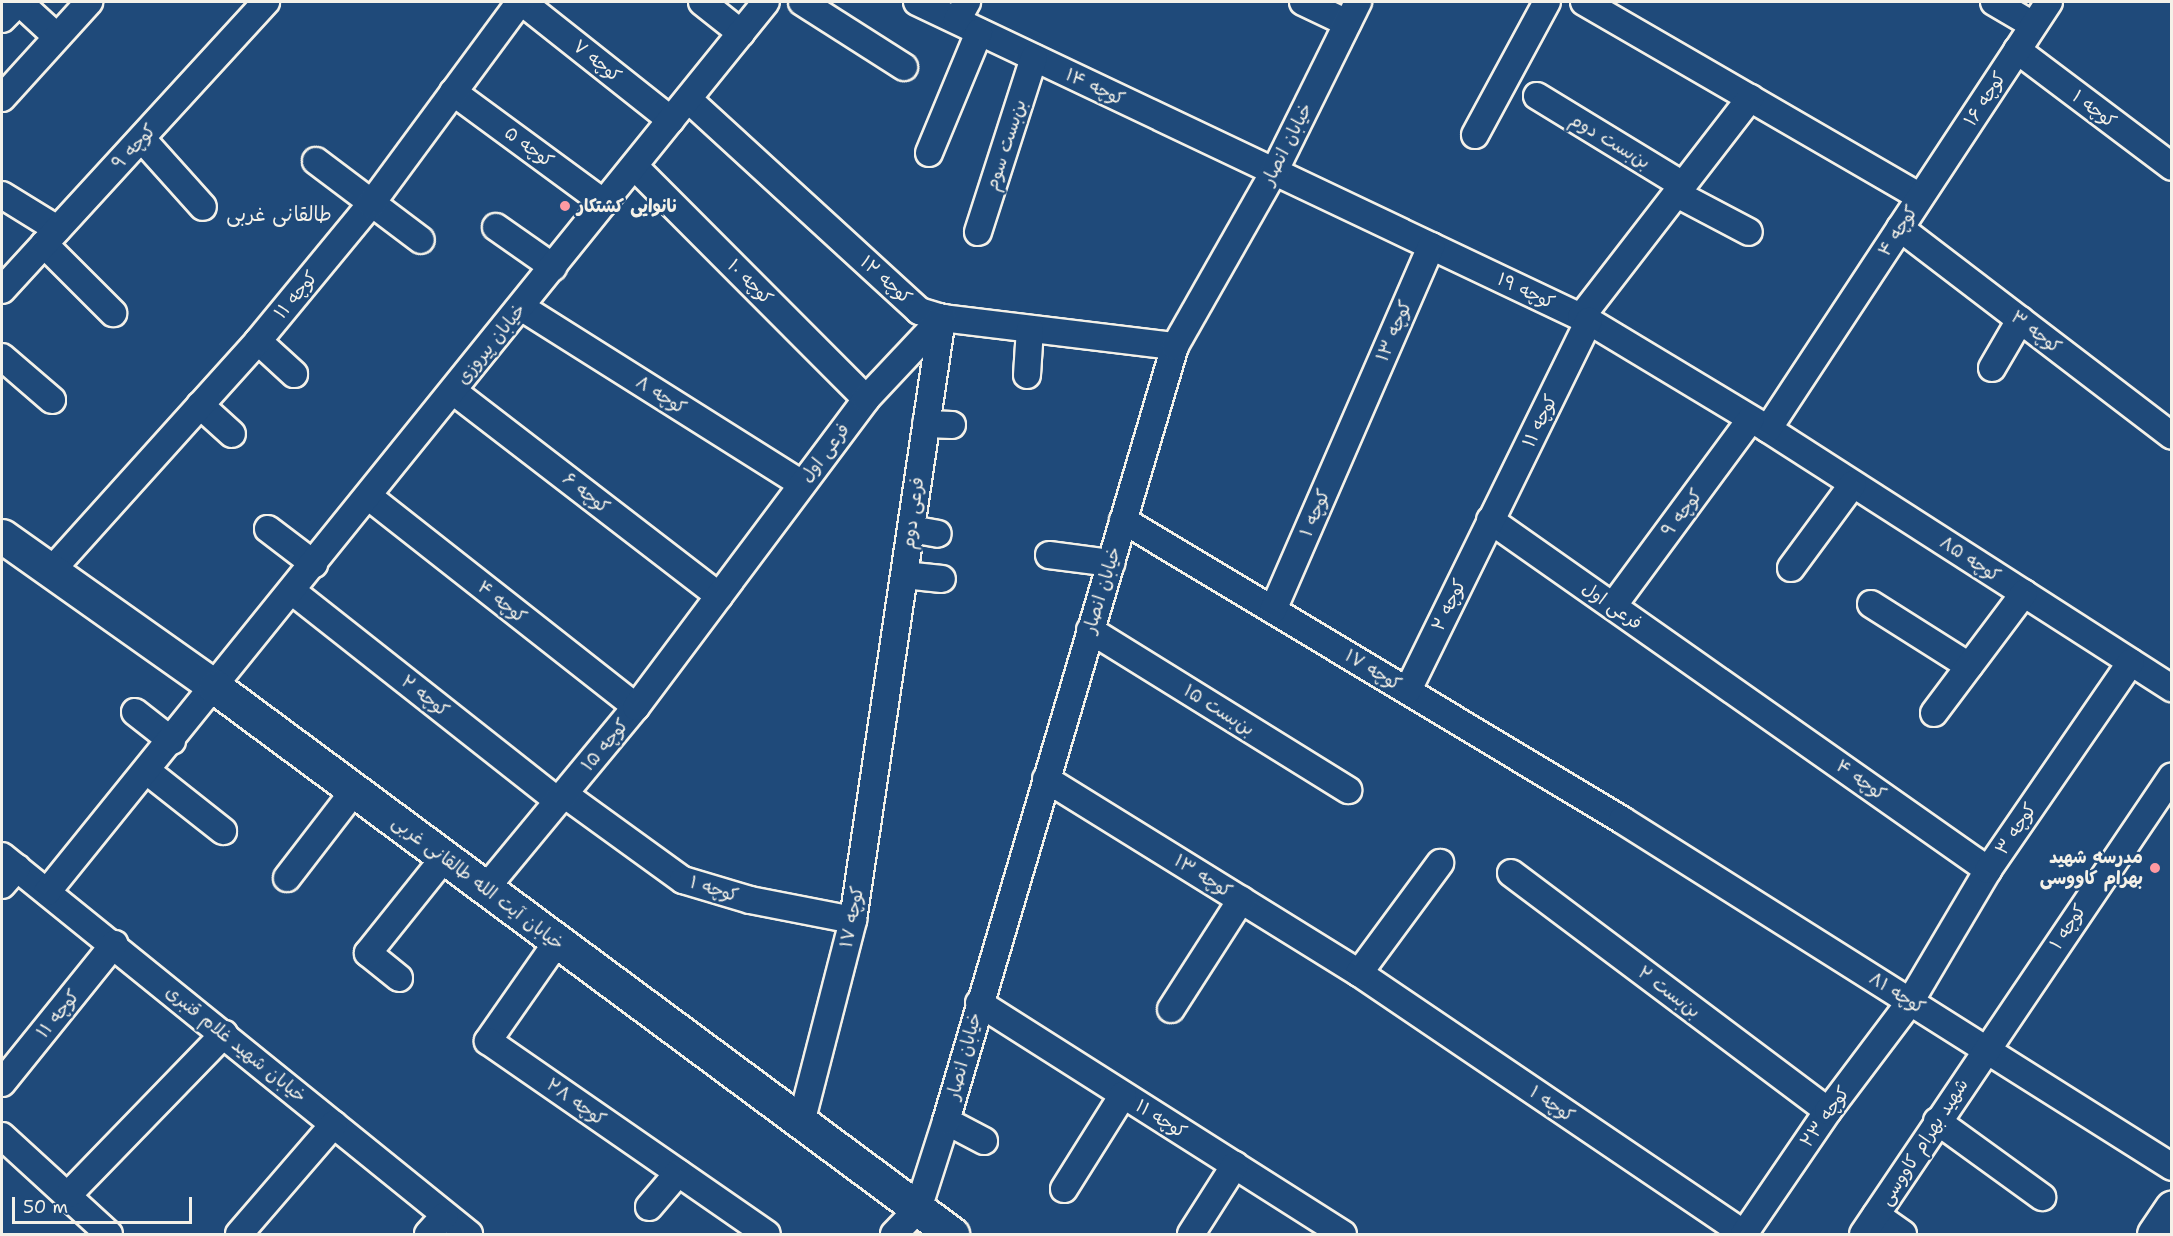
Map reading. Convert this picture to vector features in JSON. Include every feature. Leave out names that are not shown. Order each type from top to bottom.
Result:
[{"type":"street","points":[[2,19],[19,2],[56,36]]},
{"type":"street","points":[[2,98],[88,2]]},
{"type":"street","name":"کوچه ۹","points":[[2,290],[266,2]]},
{"type":"street","name":"کوچه ۱۱","points":[[51,571],[258,341],[371,204],[521,2]]},
{"type":"street","name":"کوچه ۷","points":[[521,2],[670,120]]},
{"type":"street","points":[[702,2],[741,33]]},
{"type":"street","name":"خیابان پیروزی","points":[[147,771],[766,2]]},
{"type":"street","points":[[802,2],[904,67]]},
{"type":"street","name":"کوچه ۱۴","points":[[917,2],[962,11],[979,32],[1274,172]]},
{"type":"street","points":[[1303,2],[1353,12]]},
{"type":"street","points":[[1475,135],[1546,2]]},
{"type":"street","name":"کوچه ۴","points":[[1584,2],[1920,197],[1760,424]]},
{"type":"street","points":[[1994,2],[2033,25]]},
{"type":"street","name":"کوچه ۱۶","points":[[1920,197],[2049,2]]},
{"type":"street","name":"خیابان انصار","points":[[918,1209],[1175,346],[1274,172],[1353,12]]},
{"type":"street","points":[[929,153],[979,32]]},
{"type":"street","name":"کوچه ۱","points":[[2017,50],[2172,167]]},
{"type":"street","name":"بن‌بست سوم","points":[[978,232],[1034,58]]},
{"type":"street","name":"کوچه ۵","points":[[453,92],[604,203]]},
{"type":"street","name":"بن‌بست دوم","points":[[1537,96],[1680,190],[1749,232]]},
{"type":"street","points":[[1585,319],[1750,98]]},
{"type":"street","name":"کوچه ۱۲","points":[[688,99],[919,311],[942,318],[1175,346]]},
{"type":"street","points":[[142,139],[202,207]]},
{"type":"street","points":[[316,161],[421,240]]},
{"type":"street","name":"کوچه ۱۰","points":[[634,166],[866,399]]},
{"type":"street","name":"کوچه ۱۹","points":[[1274,172],[1585,319],[1760,424]]},
{"type":"street","points":[[2,195],[50,237],[113,313]]},
{"type":"street","points":[[496,227],[553,267]]},
{"type":"street","name":"کوچه ۳","points":[[1900,228],[2172,436]]},
{"type":"street","name":"کوچه ۱۳","points":[[1357,416],[1431,246]]},
{"type":"street","name":"کوچه ۸","points":[[521,307],[802,484]]},
{"type":"street","name":"فرعی اول","points":[[719,596],[866,399],[942,318]]},
{"type":"street","name":"فرعی دوم","points":[[885,707],[942,318]]},
{"type":"street","name":"کوچه ۱۱","points":[[1490,520],[1585,319]]},
{"type":"street","points":[[1992,368],[2020,320]]},
{"type":"street","points":[[1027,375],[1030,329]]},
{"type":"street","points":[[258,341],[294,374]]},
{"type":"street","points":[[2,357],[52,400]]},
{"type":"street","name":"کوچه ۶","points":[[453,391],[719,596]]},
{"type":"street","points":[[200,405],[232,434]]},
{"type":"street","name":"کوچه ۱","points":[[1273,610],[1357,416]]},
{"type":"street","points":[[926,424],[952,425]]},
{"type":"street","name":"کوچه ۹","points":[[1613,606],[1760,424]]},
{"type":"street","name":"کوچه ۸۵","points":[[1760,424],[2172,688]]},
{"type":"street","points":[[1791,568],[1853,484]]},
{"type":"street","name":"کوچه ۴","points":[[368,496],[636,707]]},
{"type":"street","name":"کوچه ۱۷","points":[[1123,520],[1622,820]]},
{"type":"street","name":"فرعی اول","points":[[1490,520],[1734,691]]},
{"type":"street","name":"کوچه ۲","points":[[1407,690],[1490,520]]},
{"type":"street","points":[[268,529],[314,564]]},
{"type":"street","points":[[911,529],[938,534]]},
{"type":"street","name":"خیابان آیت الله طالقانی غربی","points":[[2,536],[215,687],[952,1234]]},
{"type":"street","points":[[1049,555],[1111,563]]},
{"type":"street","points":[[904,575],[942,579]]},
{"type":"street","name":"کوچه ۲","points":[[292,591],[561,797]]},
{"type":"street","points":[[1934,713],[2024,593]]},
{"type":"street","name":"کوچه ۱۵","points":[[486,888],[636,707],[719,596]]},
{"type":"street","points":[[1871,604],[1969,666]]},
{"type":"street","name":"بن‌بست ۱۵","points":[[1090,630],[1348,790]]},
{"type":"street","name":"کوچه ۳","points":[[1910,1002],[1988,870],[2131,662]]},
{"type":"street","name":"کوچه ۴","points":[[1734,691],[1988,870]]},
{"type":"street","name":"کوچه ۱۷","points":[[801,1123],[853,920],[885,707]]},
{"type":"street","points":[[135,712],[172,741]]},
{"type":"street","points":[[47,892],[147,771],[223,831]]},
{"type":"street","name":"کوچه ۱","points":[[1985,1049],[2172,776]]},
{"type":"street","name":"کوچه ۱۳","points":[[1046,779],[1359,973]]},
{"type":"street","points":[[287,878],[354,791]]},
{"type":"street","name":"کوچه ۱","points":[[561,797],[683,880],[750,900],[853,920]]},
{"type":"street","name":"کوچه ۸۱","points":[[1622,820],[2172,1167]]},
{"type":"street","points":[[399,978],[368,954],[444,858]]},
{"type":"street","points":[[1359,973],[1440,863]]},
{"type":"street","name":"خیابان شهید غلام قنبری","points":[[7,870],[47,892],[114,944],[469,1234]]},
{"type":"street","name":"بن‌بست ۲","points":[[1511,873],[1828,1112]]},
{"type":"street","points":[[1171,1010],[1241,900]]},
{"type":"street","name":"کوچه ۲۸","points":[[557,942],[488,1041],[764,1234]]},
{"type":"street","name":"کوچه ۱۱","points":[[2,1083],[114,944]]},
{"type":"street","name":"کوچه ۱","points":[[1359,973],[1744,1234]]},
{"type":"street","name":"کوچه ۲۳","points":[[1744,1234],[1828,1112],[1910,1002]]},
{"type":"street","name":"کوچه ۱۱","points":[[979,1003],[1343,1234]]},
{"type":"street","points":[[69,1194],[224,1034]]},
{"type":"street","name":"شهید بهرام کاووسی","points":[[1869,1225],[1985,1049]]},
{"type":"street","points":[[1064,1189],[1123,1095]]},
{"type":"street","points":[[946,1121],[984,1141]]},
{"type":"street","points":[[1938,1121],[2042,1197]]},
{"type":"street","points":[[239,1234],[334,1124]]},
{"type":"street","points":[[2,1136],[69,1194],[109,1234]]},
{"type":"street","points":[[1191,1234],[1235,1165]]},
{"type":"street","points":[[649,1207],[678,1173]]},
{"type":"street","points":[[2154,1234],[2172,1207]]},
{"type":"street","points":[[894,1234],[918,1209]]},
{"type":"street","points":[[428,1234],[445,1215]]},
{"type":"street","points":[[1869,1225],[1903,1234]]},
{"type":"place","name":"نانوایی کشتکار","points":[[565,206]]},
{"type":"place","name":"مدرسه شهید بهرام کاووسی","points":[[2155,868]]},
{"type":"district","name":"طالقانی غربی","points":[[279,214]]}]
